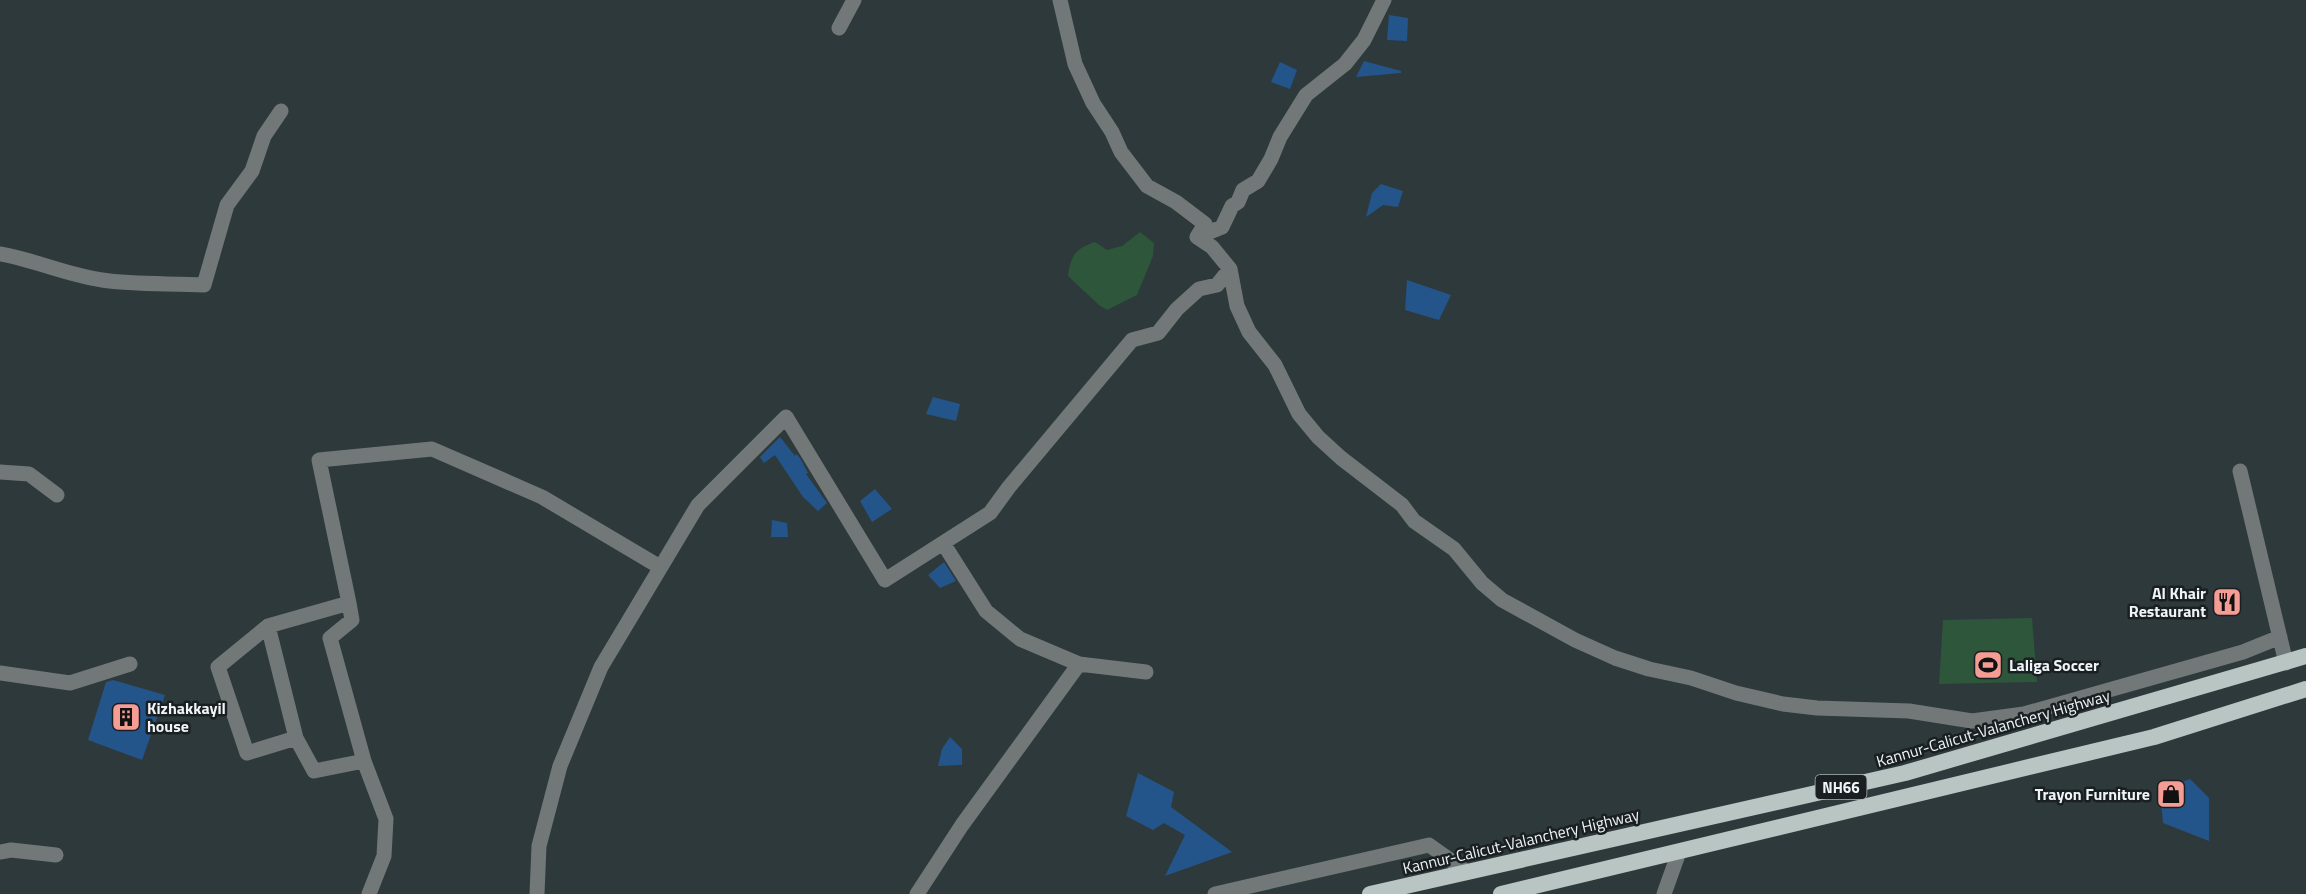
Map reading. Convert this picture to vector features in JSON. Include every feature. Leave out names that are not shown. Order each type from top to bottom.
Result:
[{"type":"highway","name":"Kannur-Calicut-Valanchery Highway","points":[[1370,894],[1905,773],[2306,656]]},
{"type":"highway","name":"NH66","points":[[1506,893],[2154,737],[2306,689]]},
{"type":"street","points":[[839,28],[854,0]]},
{"type":"street","points":[[1060,0],[1075,64],[1093,104],[1112,132],[1120,152],[1147,186],[1176,202],[1205,224],[1197,237]]},
{"type":"street","points":[[1197,237],[1222,227],[1232,206],[1238,202],[1244,190],[1258,181],[1280,137],[1306,95],[1345,64],[1364,40],[1384,0]]},
{"type":"street","points":[[0,254],[103,280],[204,285],[227,205],[252,171],[264,136],[281,111]]},
{"type":"street","points":[[1197,237],[1212,247],[1230,269],[1237,306],[1249,332],[1275,365],[1299,414],[1318,437],[1341,458],[1402,505],[1414,521],[1454,549],[1482,583],[1502,600],[1575,640],[1615,657],[1649,669],[1691,678],[1736,693],[1783,704],[1817,708],[1909,711],[1972,721],[2036,711],[2243,652],[2280,637]]},
{"type":"street","points":[[537,894],[539,846],[560,766],[601,667],[698,505],[786,417],[885,580],[990,513],[1008,487],[1132,340],[1158,333],[1177,309],[1199,290],[1217,285],[1230,269]]},
{"type":"street","points":[[369,894],[384,856],[386,819],[364,761],[330,638],[352,620],[319,460],[432,449],[542,497],[660,567]]},
{"type":"street","points":[[2240,471],[2286,663]]},
{"type":"street","points":[[0,472],[29,474],[57,495]]},
{"type":"street","points":[[943,543],[986,611],[1020,639],[1079,664],[1146,672]]},
{"type":"street","points":[[296,738],[246,753],[218,667],[268,626],[349,603]]},
{"type":"street","points":[[268,626],[296,738],[314,771],[364,761]]},
{"type":"street","points":[[0,673],[70,683],[130,664]]},
{"type":"street","points":[[917,894],[962,825],[1079,664]]},
{"type":"street","points":[[1215,894],[1429,845],[1467,872]]},
{"type":"street","points":[[0,852],[11,850],[56,855]]},
{"type":"street","points":[[1664,894],[1679,852]]},
{"type":"green space","points":[[1140,232],[1154,243],[1153,256],[1137,295],[1107,310],[1068,276],[1073,258],[1078,250],[1095,242],[1107,250],[1122,246]]},
{"type":"green space","name":"Laliga Soccer","points":[[2032,618],[2037,682],[1939,684],[1943,620]]},
{"type":"building","points":[[1389,15],[1408,18],[1407,41],[1387,40]]},
{"type":"building","points":[[1364,61],[1401,71],[1401,73],[1356,77]]},
{"type":"building","points":[[1280,62],[1297,70],[1290,89],[1271,82]]},
{"type":"building","points":[[1381,184],[1403,191],[1398,207],[1383,205],[1366,217],[1372,193]]},
{"type":"building","points":[[1407,280],[1451,295],[1439,320],[1405,310]]},
{"type":"building","points":[[933,397],[960,404],[956,421],[926,414]]},
{"type":"building","points":[[780,437],[795,456],[796,454],[800,458],[808,473],[806,474],[827,503],[818,511],[803,497],[775,455],[764,463],[760,457]]},
{"type":"building","points":[[875,489],[892,509],[872,522],[860,501]]},
{"type":"building","points":[[772,520],[787,523],[788,537],[771,537]]},
{"type":"building","points":[[944,562],[956,581],[940,588],[928,575]]},
{"type":"building","name":"Kizhakkayil house","points":[[113,680],[165,695],[142,760],[88,740],[106,682]]},
{"type":"building","points":[[950,737],[962,749],[962,765],[938,766],[942,749]]},
{"type":"building","points":[[1138,773],[1174,792],[1171,807],[1232,852],[1165,876],[1185,835],[1164,823],[1153,830],[1126,816]]},
{"type":"building","points":[[2190,779],[2209,798],[2209,841],[2163,823],[2160,790]]},
{"type":"place","name":"Al Khair Restaurant","points":[[2227,602]]},
{"type":"place","name":"Laliga Soccer","points":[[1988,665]]},
{"type":"place","name":"Kizhakkayil house","points":[[126,717]]},
{"type":"place","name":"Trayon Furniture","points":[[2171,794]]}]
